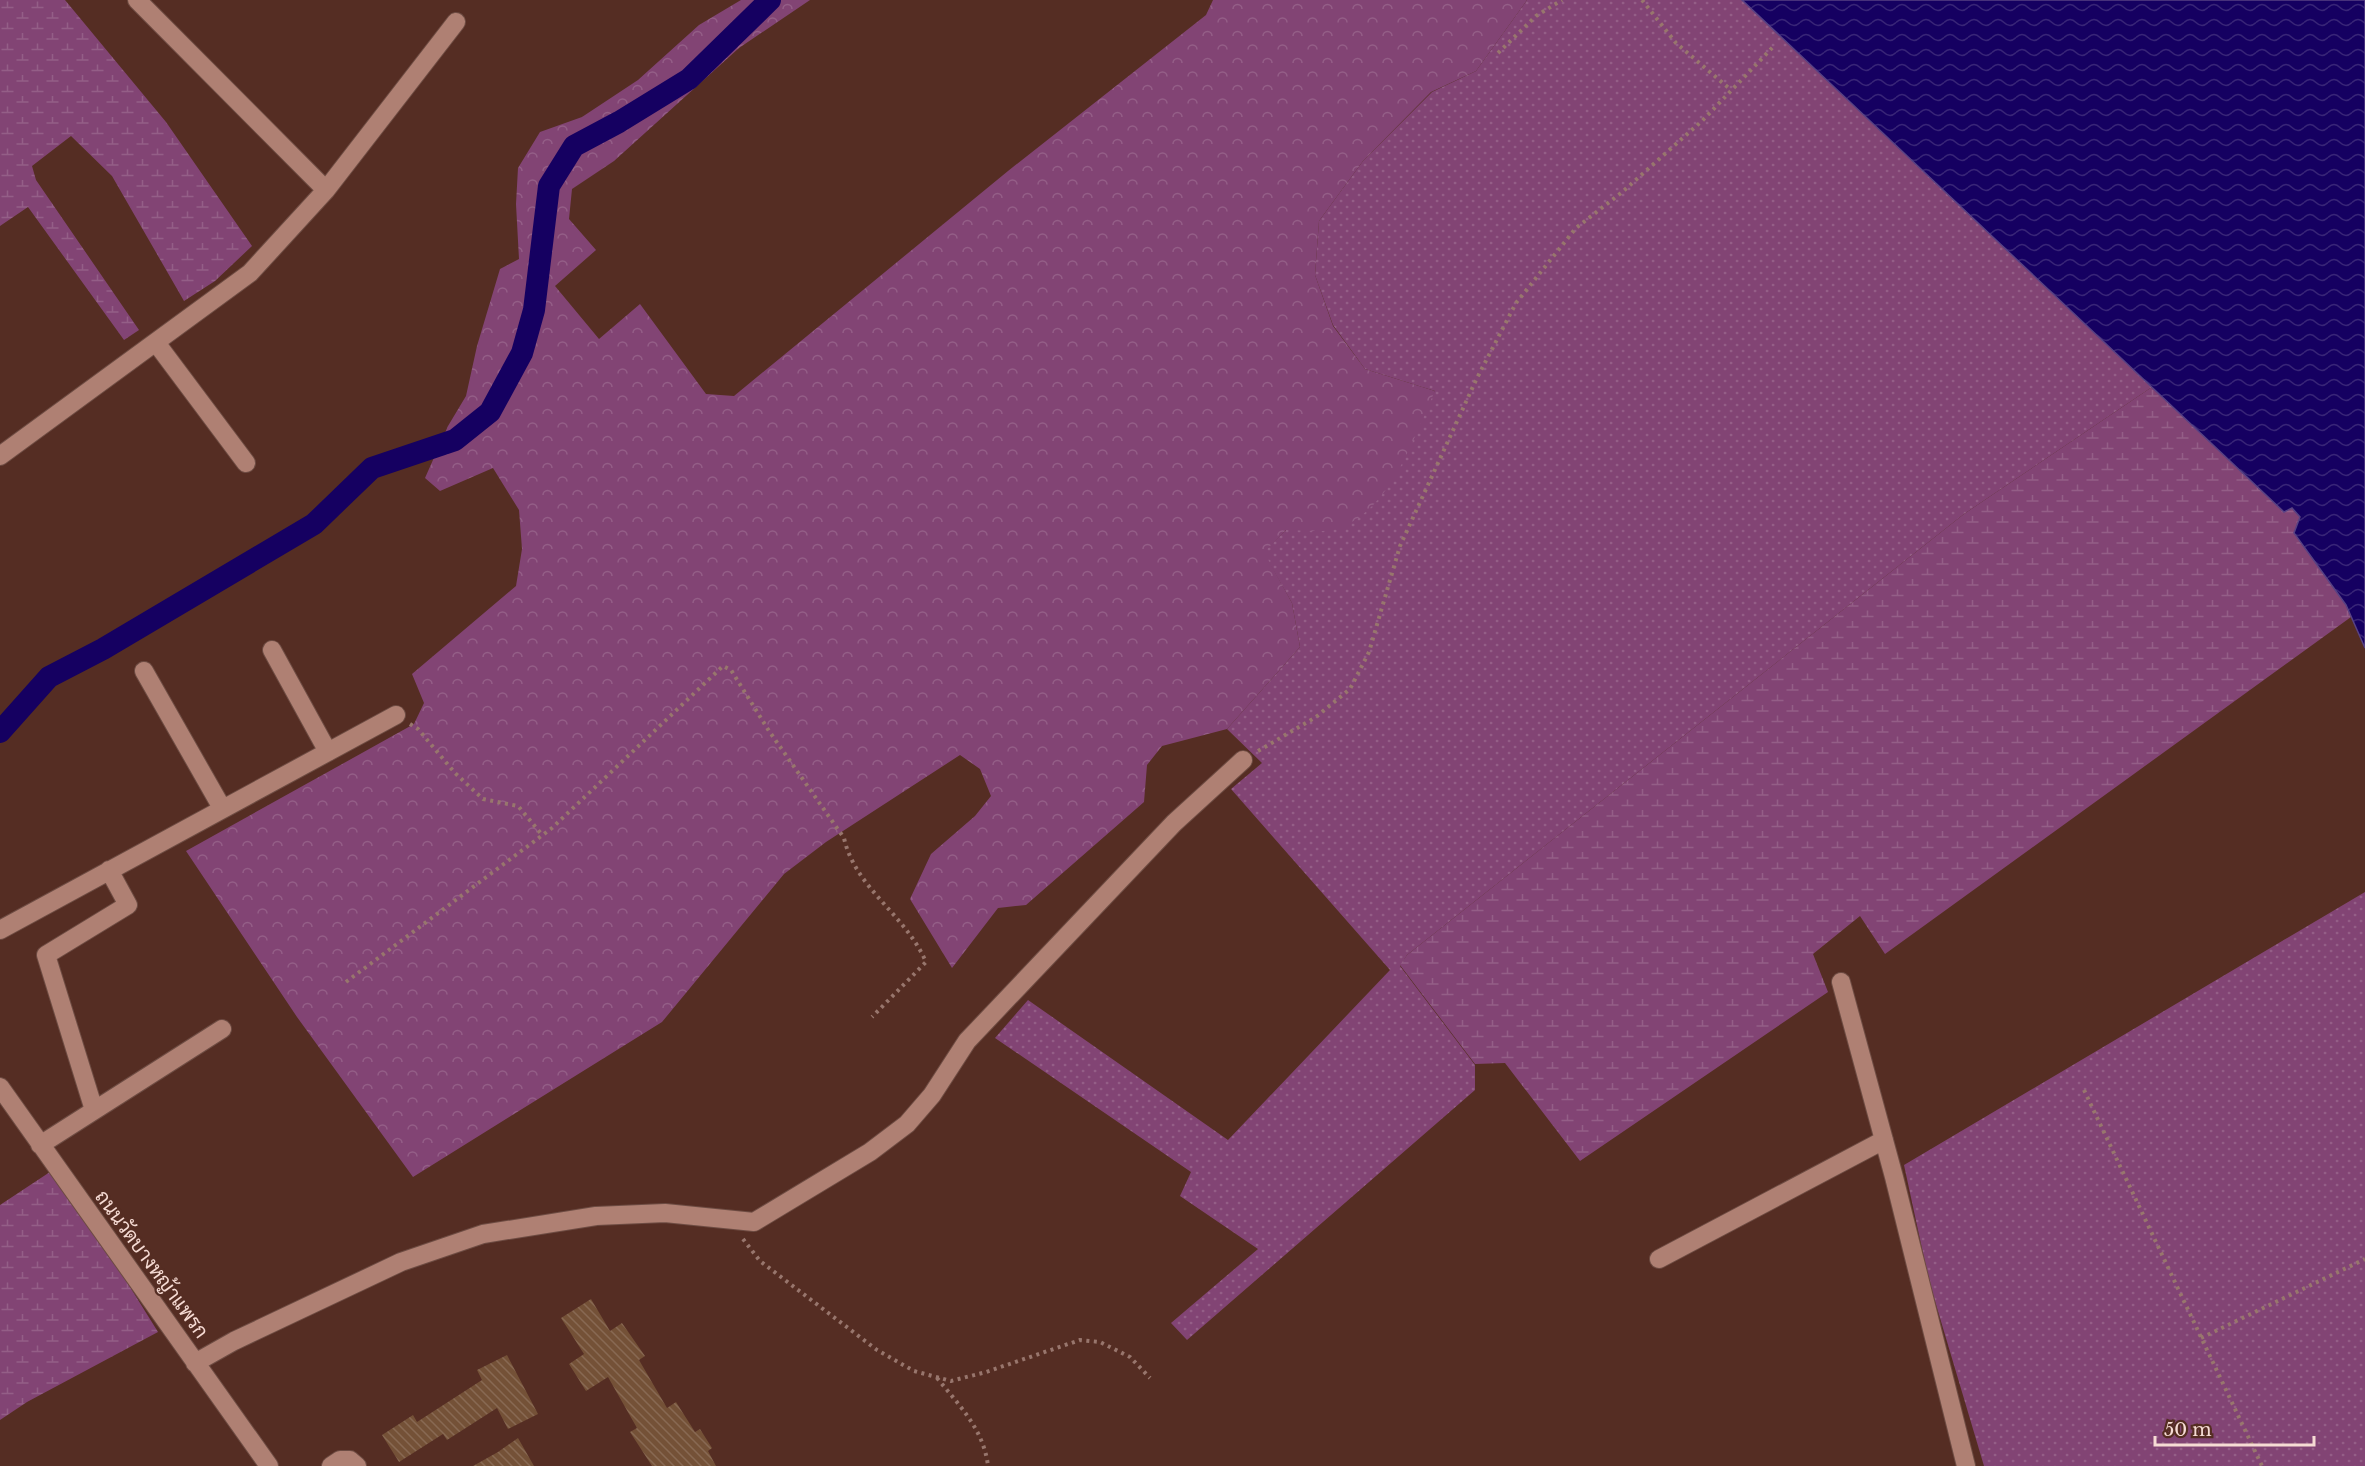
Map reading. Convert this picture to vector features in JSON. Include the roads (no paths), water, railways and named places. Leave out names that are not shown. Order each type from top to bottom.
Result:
[{"type":"street","points":[[137,0],[326,190]]},
{"type":"street","points":[[0,456],[157,344],[250,273],[326,190],[456,22]]},
{"type":"street","points":[[157,344],[246,463]]},
{"type":"street","points":[[272,650],[328,752]]},
{"type":"street","points":[[144,671],[222,808]]},
{"type":"street","points":[[0,930],[396,715]]},
{"type":"street","points":[[195,1363],[244,1336],[401,1262],[483,1234],[596,1216],[665,1213],[754,1222],[870,1152],[907,1124],[932,1095],[967,1041],[990,1016],[1174,823],[1243,760]]},
{"type":"street","points":[[94,1110],[46,955],[128,905],[109,870]]},
{"type":"street","points":[[1841,982],[1884,1140],[1966,1466]]},
{"type":"street","points":[[40,1145],[222,1029]]},
{"type":"street","name":"ถนนวัดบางหญ้าแพรก","points":[[0,1087],[269,1466]]},
{"type":"street","points":[[1659,1259],[1884,1140]]},
{"type":"street","points":[[331,1466],[340,1460],[350,1460],[357,1466]]},
{"type":"water","points":[[1742,0],[2365,0],[2365,648],[2346,605],[2294,533],[2300,517],[2292,508],[2284,512]]},
{"type":"waterway","points":[[0,732],[49,677],[103,649],[314,524],[372,468],[455,440],[490,412],[522,353],[534,310],[549,186],[574,146],[619,122],[689,79],[770,0]]}]
